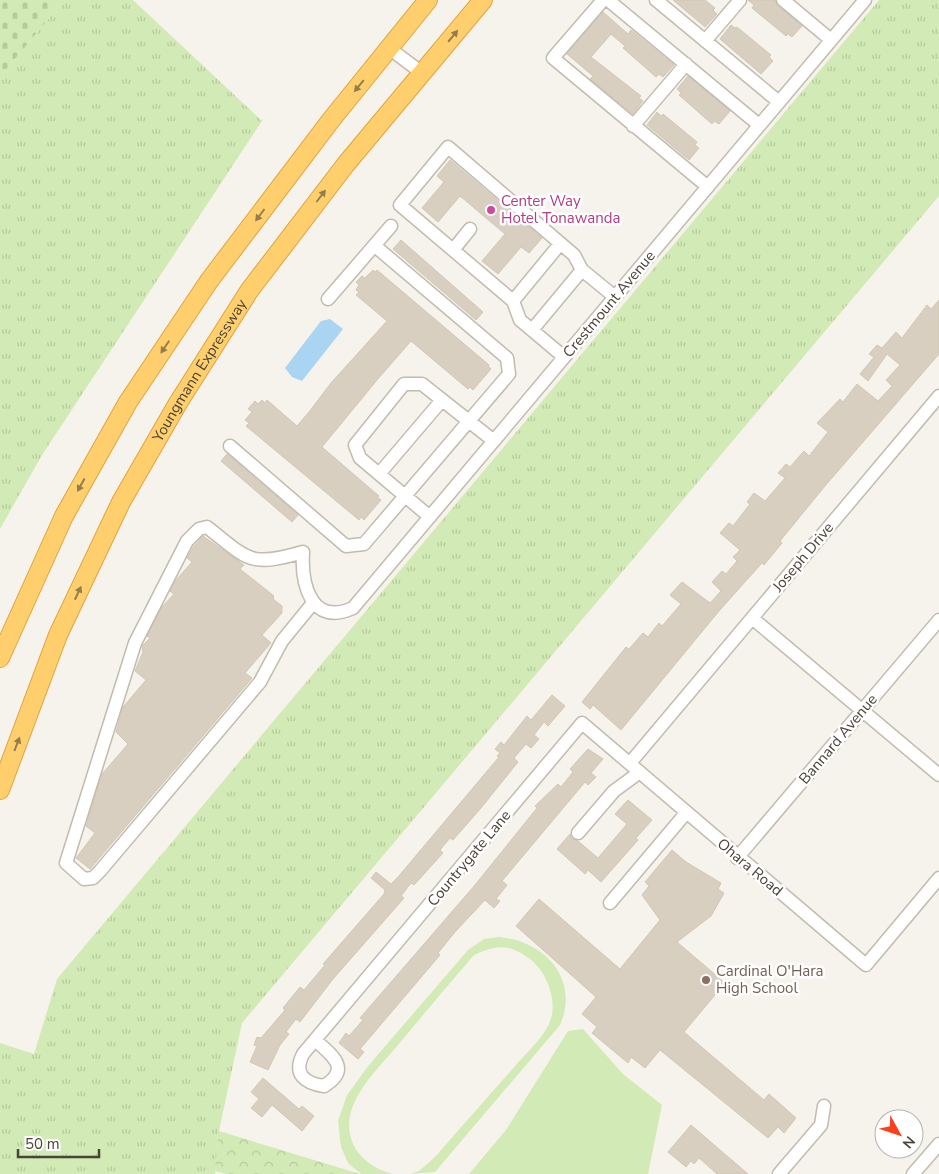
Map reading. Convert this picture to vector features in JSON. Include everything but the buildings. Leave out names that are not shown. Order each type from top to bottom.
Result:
[{"type":"highway","points":[[0,658],[64,516],[128,402],[209,281],[428,0]]},
{"type":"highway","name":"Youngmann Expressway","points":[[0,790],[58,635],[120,502],[178,403],[249,291],[346,164],[483,0]]},
{"type":"street","points":[[603,0],[553,58],[708,187]]},
{"type":"street","points":[[608,0],[759,125]]},
{"type":"street","points":[[656,0],[779,102]]},
{"type":"street","points":[[705,41],[740,0]]},
{"type":"street","points":[[783,0],[831,40]]},
{"type":"street","name":"Crestmount Avenue","points":[[313,603],[330,612],[340,613],[353,608],[865,0]]},
{"type":"street","points":[[390,48],[422,73]]},
{"type":"street","points":[[633,126],[686,64]]},
{"type":"street","points":[[564,357],[520,320],[513,300],[400,205],[448,147],[574,255],[582,270],[615,297]]},
{"type":"street","points":[[328,299],[375,246],[390,226]]},
{"type":"street","points":[[453,250],[470,229]]},
{"type":"street","points":[[513,300],[560,244]]},
{"type":"street","points":[[230,446],[346,546],[364,544],[509,374],[507,358],[375,246]]},
{"type":"street","points":[[532,330],[582,270]]},
{"type":"street","points":[[430,517],[360,458],[355,445],[404,384],[422,384],[494,441]]},
{"type":"street","name":"Joseph Drive","points":[[630,764],[939,396]]},
{"type":"street","points":[[378,474],[442,400]]},
{"type":"street","points":[[207,527],[247,558],[260,560],[281,559],[303,552],[304,580],[313,603],[282,641],[260,682],[100,871],[93,878],[84,878],[66,863],[135,643],[187,541],[198,529],[207,527]]},
{"type":"street","points":[[752,618],[939,775]]},
{"type":"street","name":"Bannard Avenue","points":[[737,858],[939,620]]},
{"type":"street","name":"Countrygate Lane","points":[[315,1040],[582,723],[630,764]]},
{"type":"street","name":"Ohara Road","points":[[630,764],[737,858],[866,966],[939,878]]},
{"type":"street","points":[[578,833],[614,790],[640,772]]},
{"type":"street","points":[[610,903],[686,813]]},
{"type":"street","points":[[779,1174],[821,1125],[824,1106]]},
{"type":"street","points":[[913,1174],[939,1144]]},
{"type":"green space","points":[[0,0],[64,0],[0,77]]},
{"type":"green space","points":[[64,0],[133,0],[262,121],[42,455],[0,529],[0,77]]},
{"type":"green space","points":[[879,0],[939,0],[939,196],[242,1023],[219,1131],[215,1174],[0,1174],[0,1043],[34,1054],[57,979]]},
{"type":"green space","points":[[499,937],[516,940],[531,946],[544,954],[554,965],[562,978],[565,992],[565,1008],[560,1025],[435,1172],[410,1174],[419,1171],[435,1157],[538,1040],[546,1030],[552,1015],[553,1006],[550,988],[542,972],[530,959],[515,950],[502,947],[489,949],[474,955],[373,1074],[357,1098],[353,1106],[349,1129],[356,1149],[371,1165],[393,1174],[361,1174],[348,1163],[341,1147],[338,1121],[347,1095],[369,1065],[468,950],[484,939]]},
{"type":"green space","points":[[583,1029],[623,1074],[662,1105],[648,1174],[469,1174],[506,1130],[568,1031]]},
{"type":"green space","points":[[219,1131],[360,1174],[226,1174],[215,1171]]},
{"type":"water","points":[[330,319],[343,329],[302,381],[292,377],[285,368],[321,321]]},
{"type":"place","name":"Center Way Hotel Tonawanda","points":[[491,210]]},
{"type":"place","name":"Cardinal O'Hara High School","points":[[706,980]]}]
